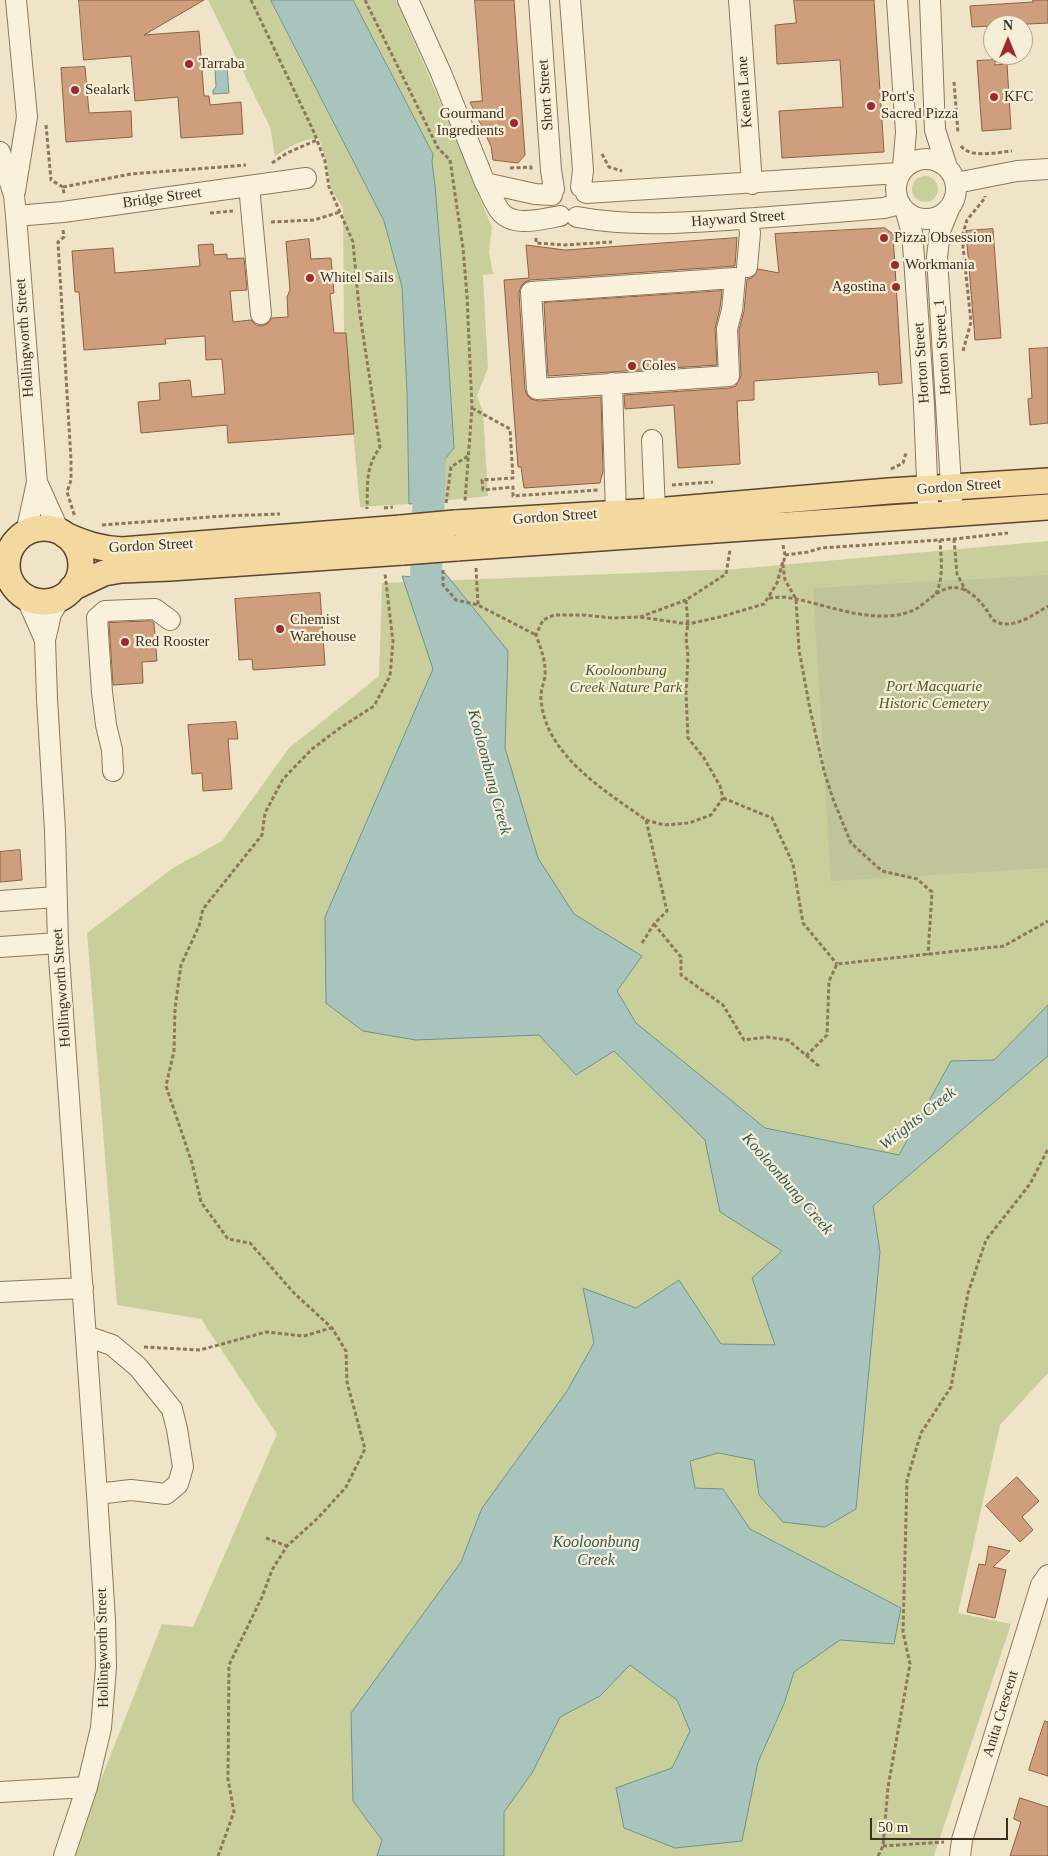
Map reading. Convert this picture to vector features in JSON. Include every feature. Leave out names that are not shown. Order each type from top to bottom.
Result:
[{"type":"main road","name":"Gordon Street","points":[[67,592],[104,573],[121,570],[170,568],[402,540],[455,523],[616,501],[655,511],[878,492],[1048,481]]},
{"type":"main road","name":"Gordon Street","points":[[67,529],[87,545],[104,549],[128,550],[402,540],[456,548],[781,525],[945,523],[1048,507]]},
{"type":"main road","points":[[42,528],[67,529],[80,559],[80,572],[67,592],[48,601],[33,600],[13,589],[6,565],[8,554],[14,541],[42,528]]},
{"type":"street","name":"Hollingworth Street","points":[[7,196],[27,117],[16,0]]},
{"type":"street","name":"Hayward Street","points":[[408,0],[442,73],[485,183],[500,211],[507,218],[515,222],[568,216],[598,221],[639,223],[705,222],[902,208]]},
{"type":"street","name":"Short Street","points":[[539,0],[553,192]]},
{"type":"street","name":"Short Street","points":[[570,0],[583,190]]},
{"type":"street","name":"Keena Lane","points":[[739,0],[752,184]]},
{"type":"street","points":[[897,0],[906,132],[901,170],[895,183],[895,194],[902,208],[920,219],[940,216],[949,209],[956,194],[956,183],[946,164],[935,130],[930,0]]},
{"type":"street","name":"Hollingworth Street","points":[[0,152],[7,196],[16,216],[37,482],[14,541]]},
{"type":"street","points":[[485,183],[535,194],[553,192],[564,183],[570,182],[583,190],[752,184],[901,170],[911,162],[922,158],[946,164]]},
{"type":"street","points":[[956,183],[1017,171],[1048,169]]},
{"type":"street","name":"Bridge Street","points":[[16,216],[64,212],[306,178]]},
{"type":"street","points":[[249,186],[261,314]]},
{"type":"street","points":[[553,192],[552,207],[568,216],[585,208],[587,203],[583,190]]},
{"type":"street","name":"Horton Street","points":[[902,208],[912,233],[924,405],[945,523]]},
{"type":"street","name":"Horton Street_1","points":[[939,489],[937,257],[940,231],[949,209]]},
{"type":"street","points":[[747,268],[750,233],[748,219]]},
{"type":"street","points":[[735,278],[732,310],[727,329],[729,376],[612,383],[537,389],[531,292],[735,278]]},
{"type":"street","points":[[612,383],[616,501]]},
{"type":"street","points":[[652,440],[655,511]]},
{"type":"street","name":"Hollingworth Street","points":[[37,482],[67,529]]},
{"type":"street","name":"Hollingworth Street","points":[[13,589],[45,640]]},
{"type":"street","name":"Hollingworth Street","points":[[64,1856],[87,1787],[102,1728],[105,1689],[105,1620],[58,943],[45,640],[51,614],[67,592]]},
{"type":"street","points":[[113,771],[112,750],[103,700],[97,618],[105,611],[155,609],[170,620]]},
{"type":"street","points":[[0,902],[56,897]]},
{"type":"street","points":[[0,947],[58,943]]},
{"type":"street","points":[[0,1292],[83,1288]]},
{"type":"street","points":[[86,1336],[112,1345],[138,1367],[172,1409],[178,1429],[183,1467],[178,1484],[166,1494],[131,1490],[97,1494]]},
{"type":"street","name":"Anita Crescent","points":[[960,1856],[962,1840],[1041,1585],[1048,1575]]},
{"type":"street","points":[[0,1792],[87,1787]]},
{"type":"path","points":[[250,0],[317,140],[325,161],[329,187],[353,242],[359,308],[380,447],[372,457],[368,470],[367,509]]},
{"type":"path","points":[[365,0],[438,148],[450,160],[463,248],[472,408],[465,497]]},
{"type":"path","points":[[270,164],[287,153],[317,140]]},
{"type":"path","points":[[601,144],[602,154],[609,167],[623,172]]},
{"type":"path","points":[[964,150],[975,153],[1021,150]]},
{"type":"path","points":[[63,187],[131,174],[251,165]]},
{"type":"path","points":[[961,355],[970,322],[962,237],[967,220],[985,198],[985,193]]},
{"type":"path","points":[[203,213],[314,220],[340,212]]},
{"type":"path","points":[[63,227],[64,237],[58,242],[71,460],[71,480],[67,492],[67,529]]},
{"type":"path","points":[[472,408],[510,429],[513,478],[482,480],[483,490],[513,487],[513,496],[616,501]]},
{"type":"path","points":[[887,471],[903,462],[907,450]]},
{"type":"path","points":[[654,486],[713,482]]},
{"type":"path","points":[[93,525],[234,516]]},
{"type":"path","points":[[945,523],[1012,533]]},
{"type":"path","points":[[936,595],[942,570],[940,540],[945,523]]},
{"type":"path","points":[[945,523],[957,574],[967,592]]},
{"type":"path","points":[[536,635],[543,620],[554,614],[613,618],[639,617],[688,624],[764,604],[777,583],[785,555],[781,525]]},
{"type":"path","points":[[785,555],[821,548],[940,540]]},
{"type":"path","points":[[639,617],[686,600],[726,574],[730,550]]},
{"type":"path","points":[[783,561],[785,580],[796,599],[799,650],[824,771],[833,800],[851,843],[882,871],[917,879],[932,892],[928,955]]},
{"type":"path","points":[[476,568],[478,605]]},
{"type":"path","points":[[218,1856],[234,1812],[228,1780],[229,1665],[259,1604],[272,1570],[286,1546],[318,1517],[346,1487],[366,1449],[347,1382],[346,1351],[332,1328],[296,1294],[250,1243],[228,1240],[201,1202],[192,1163],[166,1086],[174,1051],[177,992],[181,965],[199,926],[203,909],[262,835],[265,813],[283,779],[319,744],[374,706],[390,676],[393,642],[385,574]]},
{"type":"path","points":[[769,598],[784,597],[796,599],[867,616],[881,617],[913,610],[943,590],[959,588],[982,604],[994,621],[1003,624],[1014,623],[1027,618],[1048,606]]},
{"type":"path","points":[[456,600],[478,605],[536,635],[544,656],[545,675],[540,697],[544,722],[558,748],[598,785],[646,820],[664,826],[689,823],[711,815],[723,798],[720,786],[704,758],[688,738],[686,694],[688,656],[686,637],[688,624],[686,600]]},
{"type":"path","points":[[723,798],[772,818],[792,864],[803,923],[837,964]]},
{"type":"path","points":[[642,943],[654,924],[668,911],[646,820]]},
{"type":"path","points":[[837,964],[1004,946],[1048,921]]},
{"type":"path","points":[[654,924],[681,957],[681,975],[723,1005],[744,1040],[767,1037],[788,1040],[820,1067]]},
{"type":"path","points":[[806,1056],[827,1035],[829,981],[837,964]]},
{"type":"path","points":[[878,1856],[883,1846],[888,1787],[910,1664],[903,1632],[907,1480],[921,1433],[951,1388],[968,1293],[986,1240],[1030,1184],[1048,1149]]},
{"type":"path","points":[[112,1345],[200,1350],[266,1332],[304,1336],[332,1328]]},
{"type":"path","points":[[266,1538],[286,1546]]},
{"type":"path","points":[[883,1846],[939,1842]]},
{"type":"green space","points":[[208,0],[271,0],[384,221],[402,287],[407,392],[409,504],[360,507],[344,332],[343,208],[331,189],[327,164],[319,138],[301,142],[275,156],[270,127]]},
{"type":"green space","points":[[353,0],[396,0],[453,132],[467,159],[468,171],[492,227],[489,252],[493,274],[483,275],[488,368],[477,396],[483,411],[488,496],[441,501],[440,472],[445,460],[454,448],[446,321],[432,162],[433,154]]},
{"type":"green space","points":[[925,176],[934,180],[938,189],[934,198],[925,202],[916,198],[912,189],[916,180]]},
{"type":"green space","name":"Kooloonbung Creek Nature Park","points":[[1048,541],[1048,1373],[1000,1425],[958,1613],[1011,1624],[934,1856],[71,1856],[162,1624],[193,1627],[277,1434],[201,1319],[117,1305],[87,933],[173,868],[222,841],[289,748],[379,676],[382,583],[736,569]]},
{"type":"green space","name":"Port Macquarie Historic Cemetery","points":[[1048,575],[1048,868],[831,881],[813,588]]},
{"type":"water","points":[[271,0],[353,0],[433,154],[432,162],[446,321],[454,448],[440,472],[441,501],[409,504],[407,392],[402,287],[384,221]]},
{"type":"water","points":[[227,66],[229,93],[213,94],[213,90],[216,87],[215,67]]},
{"type":"water","name":"Kooloonbung Creek","points":[[445,573],[508,651],[505,748],[538,858],[574,914],[642,956],[617,991],[636,1023],[765,1128],[899,1155],[951,1061],[994,1060],[1048,1005],[1048,1056],[873,1206],[880,1252],[856,1509],[825,1527],[783,1522],[759,1495],[754,1460],[718,1453],[690,1461],[695,1488],[723,1489],[750,1529],[901,1608],[894,1644],[840,1640],[794,1672],[784,1704],[758,1762],[742,1841],[675,1848],[624,1828],[616,1788],[672,1768],[690,1731],[677,1700],[630,1665],[600,1696],[560,1717],[532,1773],[504,1812],[504,1856],[377,1856],[382,1840],[353,1801],[351,1713],[461,1562],[482,1508],[567,1391],[594,1343],[583,1288],[636,1308],[679,1280],[721,1344],[775,1345],[752,1278],[782,1251],[720,1212],[705,1140],[614,1051],[576,1075],[539,1035],[416,1040],[363,1031],[326,1003],[325,917],[433,669],[402,576],[426,578]]},
{"type":"building","points":[[79,0],[204,0],[144,35],[199,31],[204,96],[209,96],[210,105],[241,102],[243,134],[181,138],[178,97],[135,101],[131,56],[84,60]]},
{"type":"building","points":[[475,0],[514,0],[525,155],[518,163],[493,160],[491,146],[470,102],[482,101]]},
{"type":"building","points":[[794,0],[874,0],[884,152],[782,158],[779,111],[843,107],[840,60],[777,64],[775,25],[796,23]]},
{"type":"building","points":[[1033,0],[1048,0],[1048,23],[1033,24],[1033,15],[983,15],[983,26],[972,27],[970,6],[1033,2]]},
{"type":"building","name":"KFC","points":[[977,61],[983,61],[983,65],[1007,65],[1011,129],[982,131]]},
{"type":"building","name":"Sealark","points":[[85,67],[89,113],[131,111],[132,137],[66,142],[61,68]]},
{"type":"building","points":[[885,228],[893,234],[902,383],[879,385],[878,372],[754,381],[754,400],[737,401],[740,464],[678,468],[674,405],[625,409],[624,395],[730,388],[736,386],[741,376],[739,330],[744,311],[747,279],[752,278],[758,269],[779,273],[775,234]]},
{"type":"building","points":[[993,229],[1001,338],[975,340],[966,231]]},
{"type":"building","points":[[737,238],[735,266],[530,280],[521,286],[519,293],[525,390],[527,395],[531,399],[538,401],[601,397],[603,471],[600,483],[524,488],[521,467],[518,467],[504,280],[529,278],[526,245],[565,250]]},
{"type":"building","points":[[309,239],[311,259],[331,258],[334,293],[330,294],[334,333],[346,333],[354,434],[228,443],[227,425],[141,433],[138,402],[160,400],[159,383],[190,380],[192,397],[225,394],[222,359],[206,360],[205,336],[165,339],[166,344],[84,350],[79,292],[75,292],[72,251],[113,248],[115,273],[200,266],[198,245],[213,244],[214,255],[227,254],[227,259],[244,258],[247,290],[230,291],[233,322],[251,320],[256,325],[262,326],[272,318],[288,317],[287,297],[290,290],[286,242]]},
{"type":"building","points":[[722,291],[715,329],[717,365],[548,376],[544,303]]},
{"type":"building","points":[[1048,348],[1048,423],[1030,425],[1028,399],[1032,398],[1029,349]]},
{"type":"building","name":"Chemist Warehouse","points":[[320,593],[325,665],[253,670],[252,659],[239,660],[235,599]]},
{"type":"building","name":"Red Rooster","points":[[151,621],[154,623],[157,661],[142,662],[143,683],[113,685],[109,623]]},
{"type":"building","points":[[236,722],[238,739],[228,739],[232,789],[203,791],[202,773],[192,774],[188,725]]},
{"type":"building","points":[[20,850],[22,880],[0,882],[0,852]]},
{"type":"building","points":[[1017,1477],[1039,1501],[1022,1517],[1033,1530],[1020,1542],[986,1506]]},
{"type":"building","points":[[989,1546],[1010,1551],[993,1567],[1006,1570],[995,1618],[967,1612],[979,1564],[985,1565]]},
{"type":"building","points":[[1045,1721],[1048,1722],[1048,1776],[1029,1770]]},
{"type":"building","points":[[1020,1798],[1048,1807],[1048,1856],[1010,1856],[1021,1822],[1014,1819]]},
{"type":"waterway","points":[[426,578],[430,457]]},
{"type":"place","name":"Tarraba","points":[[189,64]]},
{"type":"place","name":"Sealark","points":[[75,90]]},
{"type":"place","name":"KFC","points":[[994,97]]},
{"type":"place","name":"Port's Sacred Pizza","points":[[871,106]]},
{"type":"place","name":"Gourmand Ingredients","points":[[514,123]]},
{"type":"place","name":"Pizza Obsession","points":[[884,238]]},
{"type":"place","name":"Workmania","points":[[895,265]]},
{"type":"place","name":"Whitel Sails","points":[[310,278]]},
{"type":"place","name":"Agostina","points":[[896,287]]},
{"type":"place","name":"Coles","points":[[632,366]]},
{"type":"place","name":"Chemist Warehouse","points":[[280,629]]},
{"type":"place","name":"Red Rooster","points":[[125,642]]},
{"type":"water label","name":"Wrights Creek","points":[[918,1119]]}]
